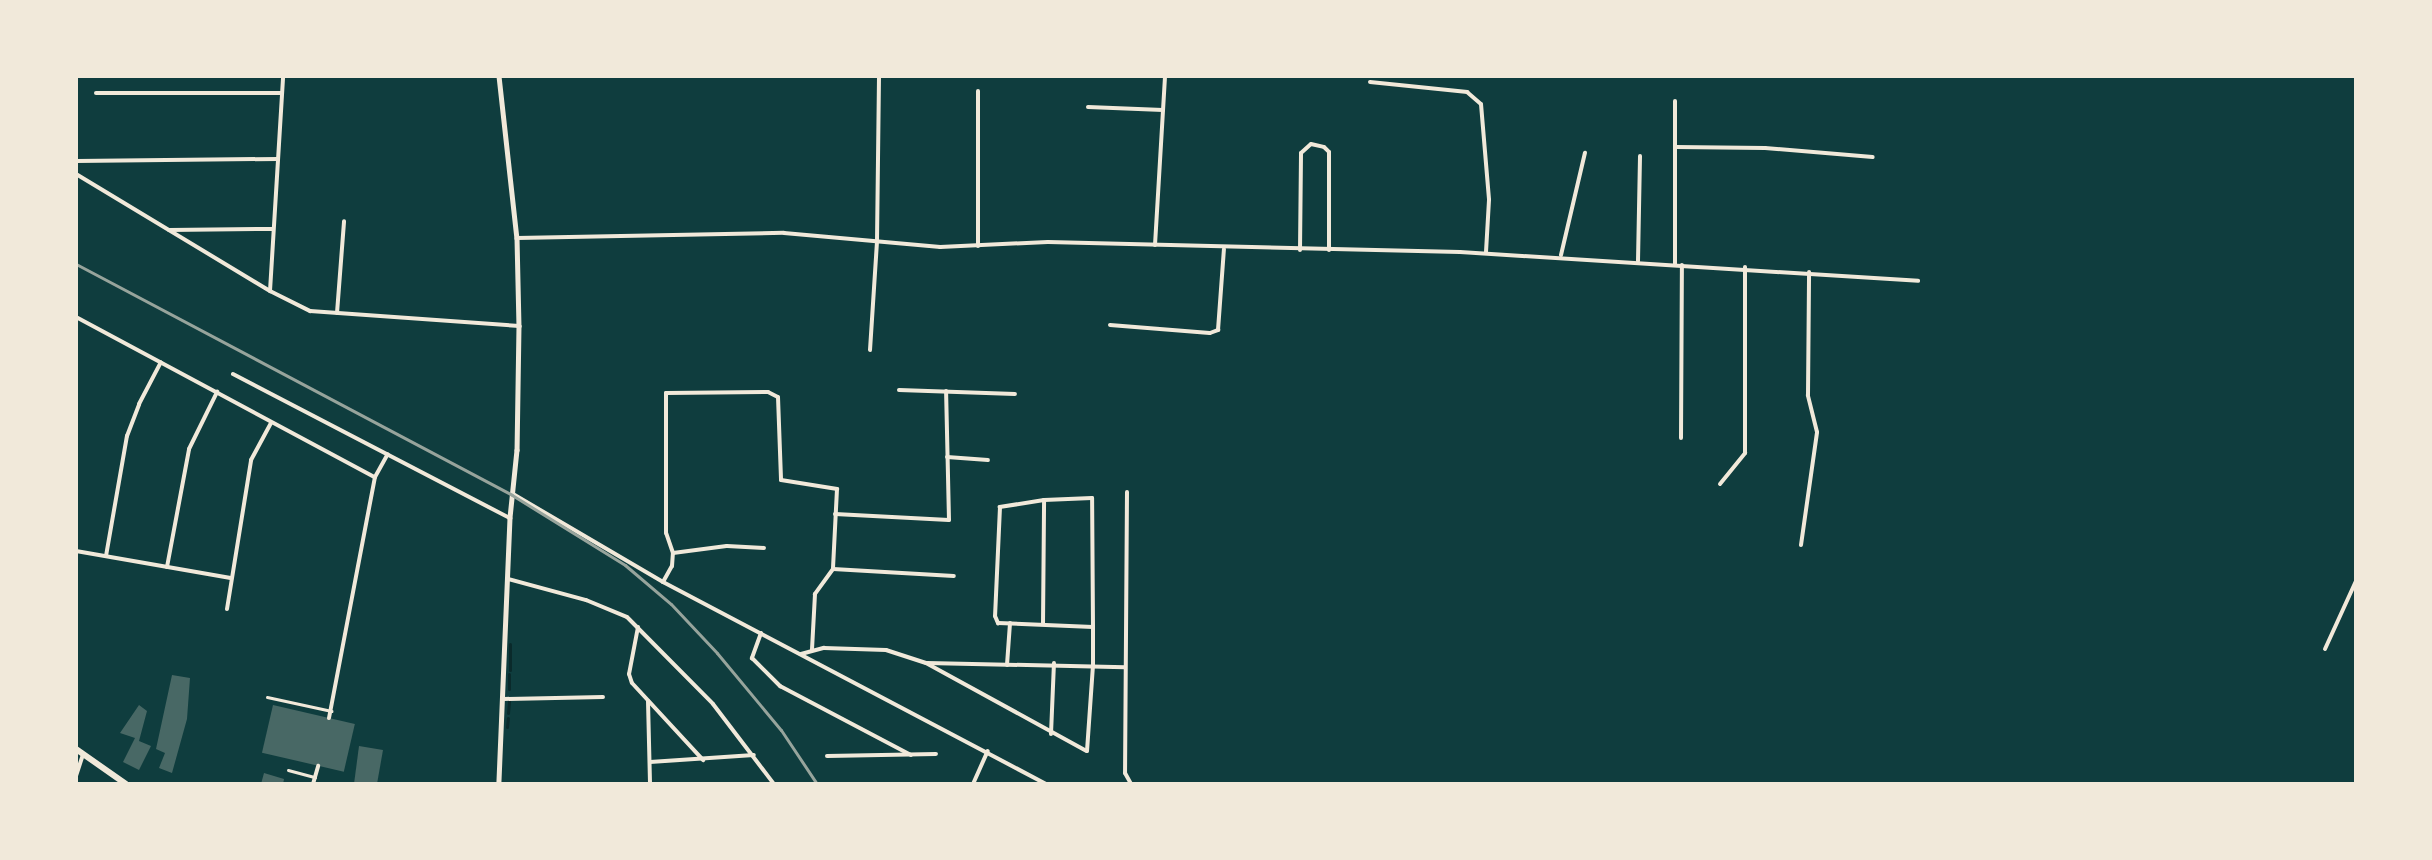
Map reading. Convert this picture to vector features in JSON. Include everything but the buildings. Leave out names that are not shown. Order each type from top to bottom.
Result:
[{"type":"main road","points":[[76,749],[126,783]]},
{"type":"street","points":[[270,291],[283,76]]},
{"type":"street","points":[[499,76],[517,238],[519,326],[517,450],[510,518],[499,783]]},
{"type":"street","points":[[870,350],[877,241],[879,76]]},
{"type":"street","points":[[1155,244],[1166,76]]},
{"type":"street","points":[[1370,82],[1467,92],[1481,104],[1488,167],[1486,252]]},
{"type":"street","points":[[978,91],[978,246]]},
{"type":"street","points":[[96,93],[281,93]]},
{"type":"street","points":[[1675,101],[1675,264]]},
{"type":"street","points":[[1088,107],[1163,110]]},
{"type":"street","points":[[1299,250],[1300,153],[1311,144],[1324,147],[1329,152],[1329,250]]},
{"type":"street","points":[[1676,147],[1765,148],[1873,157]]},
{"type":"street","points":[[1561,255],[1585,153]]},
{"type":"street","points":[[1638,261],[1640,156]]},
{"type":"street","points":[[76,161],[278,159]]},
{"type":"street","points":[[76,174],[270,291],[310,311],[519,326]]},
{"type":"street","points":[[337,313],[344,221]]},
{"type":"street","points":[[169,230],[273,229]]},
{"type":"street","points":[[517,238],[784,233],[978,246],[1048,242],[1299,250],[1486,252],[1561,255],[1918,280]]},
{"type":"street","points":[[1110,325],[1210,333],[1218,330],[1224,248]]},
{"type":"street","points":[[1681,438],[1682,265]]},
{"type":"street","points":[[1720,484],[1745,453],[1745,267]]},
{"type":"street","points":[[1801,545],[1817,432],[1808,394],[1809,272]]},
{"type":"street","points":[[76,317],[375,477]]},
{"type":"street","points":[[106,555],[127,436],[139,404],[161,362]]},
{"type":"street","points":[[233,374],[510,518]]},
{"type":"street","points":[[899,390],[1015,394]]},
{"type":"street","points":[[835,514],[949,520],[946,391]]},
{"type":"street","points":[[167,567],[189,449],[217,392]]},
{"type":"street","points":[[663,582],[672,566],[673,553],[666,533],[666,393],[768,392],[778,397],[781,480],[837,489],[833,569],[815,594],[812,650]]},
{"type":"street","points":[[227,609],[251,460],[271,423]]},
{"type":"street","points":[[329,717],[375,477],[388,454]]},
{"type":"street","points":[[947,458],[988,460]]},
{"type":"street","points":[[1127,492],[1125,773],[1131,783]]},
{"type":"street","points":[[513,494],[663,582],[1046,783]]},
{"type":"street","points":[[801,654],[812,650],[886,650],[926,663],[1051,734],[1087,751],[1094,665],[1092,498],[1044,500],[1007,504],[1000,507],[996,516],[995,616],[998,622],[1093,627]]},
{"type":"street","points":[[1043,624],[1044,500]]},
{"type":"street","points":[[673,553],[727,546],[764,548]]},
{"type":"street","points":[[76,551],[231,578]]},
{"type":"street","points":[[833,569],[954,576]]},
{"type":"street","points":[[508,579],[616,610],[638,627],[713,704],[774,783]]},
{"type":"street","points":[[2325,649],[2355,580]]},
{"type":"street","points":[[1007,665],[1010,623]]},
{"type":"street","points":[[638,627],[629,674],[632,683],[703,760]]},
{"type":"street","points":[[761,633],[752,658],[780,686],[911,755]]},
{"type":"street","points":[[926,663],[1007,665],[1054,663],[1125,667]]},
{"type":"street","points":[[1051,734],[1054,663]]},
{"type":"street","points":[[267,697],[330,711]]},
{"type":"street","points":[[504,699],[603,697]]},
{"type":"street","points":[[648,700],[650,783]]},
{"type":"street","points":[[973,783],[988,751]]},
{"type":"street","points":[[76,776],[84,754]]},
{"type":"street","points":[[827,756],[936,754]]},
{"type":"street","points":[[650,762],[754,755]]},
{"type":"street","points":[[313,783],[318,766]]},
{"type":"street","points":[[288,770],[315,777]]},
{"type":"waterway","points":[[510,644],[510,670]]},
{"type":"waterway","points":[[509,674],[509,689]]},
{"type":"waterway","points":[[508,713],[509,701]]},
{"type":"waterway","points":[[507,727],[508,718]]},
{"type":"railway","points":[[76,264],[512,495],[625,565],[671,604],[717,653],[781,730],[817,784]]}]
